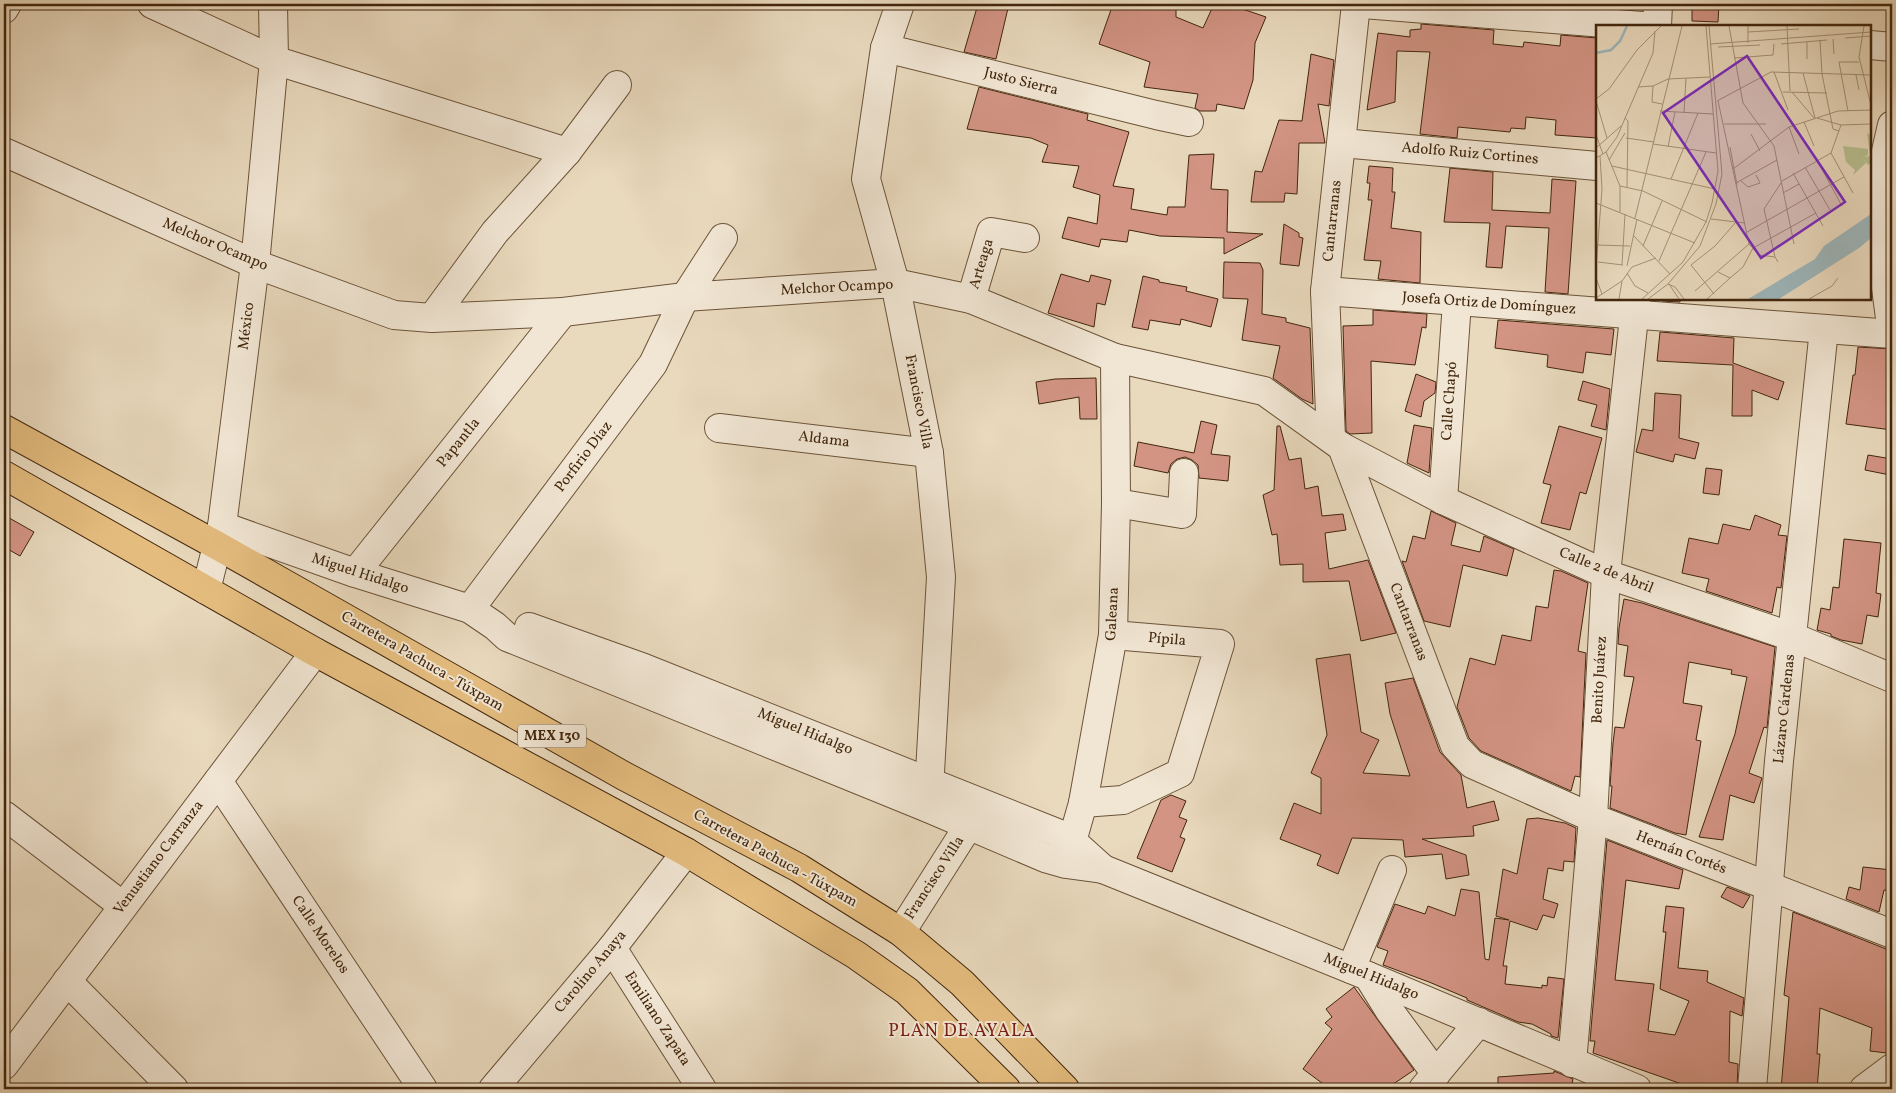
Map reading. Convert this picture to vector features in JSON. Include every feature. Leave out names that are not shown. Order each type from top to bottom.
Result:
[{"type":"main road","name":"Carretera Pachuca - Túxpam","points":[[4,429],[220,536],[624,776],[799,868],[900,932],[962,982],[1066,1089]]},
{"type":"main road","name":"MEX 130","points":[[4,474],[315,652],[686,852],[856,955],[907,991],[999,1087]]},
{"type":"street","points":[[4,9],[7,4]]},
{"type":"street","points":[[152,4],[274,60],[567,152]]},
{"type":"street","name":"México","points":[[206,590],[220,536],[255,264],[274,60],[273,4]]},
{"type":"street","name":"Francisco Villa","points":[[900,4],[886,48],[866,178],[895,283],[928,453],[941,577],[928,808]]},
{"type":"street","name":"Cantarranas","points":[[1356,4],[1325,291],[1337,443],[1455,746],[1472,764]]},
{"type":"street","points":[[1363,4],[1629,25]]},
{"type":"street","points":[[1657,25],[1658,4]]},
{"type":"street","points":[[1871,46],[1892,47]]},
{"type":"street","name":"Justo Sierra","points":[[886,48],[1189,122]]},
{"type":"street","points":[[432,318],[495,232],[567,152],[616,85]]},
{"type":"street","points":[[1892,125],[1874,185],[1892,333]]},
{"type":"street","name":"Adolfo Ruiz Cortines","points":[[1342,143],[1596,166]]},
{"type":"street","name":"Melchor Ocampo","points":[[4,152],[255,264],[394,314],[432,318],[563,312],[686,297],[895,283],[971,299],[1115,358],[1264,391],[1337,443]]},
{"type":"street","name":"Arteaga","points":[[971,299],[991,232],[1025,238]]},
{"type":"street","name":"Porfirio Díaz","points":[[470,609],[653,364],[686,297],[723,238]]},
{"type":"street","name":"Josefa Ortiz de Domínguez","points":[[1325,291],[1457,302],[1636,307],[1824,329],[1892,333]]},
{"type":"street","name":"Calle Chapó","points":[[1443,500],[1457,302]]},
{"type":"street","name":"Benito Juárez","points":[[1572,1063],[1594,818],[1606,574],[1636,307]]},
{"type":"street","name":"Papantla","points":[[355,574],[563,312]]},
{"type":"street","name":"Lázaro Cárdenas","points":[[1752,1089],[1779,762],[1824,329]]},
{"type":"street","name":"Galeana","points":[[1070,853],[1084,803],[1114,635],[1116,503],[1115,358]]},
{"type":"street","name":"Aldama","points":[[719,428],[928,453]]},
{"type":"street","name":"Calle 2 de Abril","points":[[1337,443],[1443,500],[1606,574],[1793,638],[1892,678]]},
{"type":"street","points":[[1116,503],[1182,514],[1184,473]]},
{"type":"street","name":"Miguel Hidalgo","points":[[220,536],[470,609],[495,626],[513,622],[928,808],[974,813],[1056,833],[1070,853],[1103,869],[1359,972],[1637,1089]]},
{"type":"street","name":"Pípila","points":[[1084,803],[1123,800],[1180,773],[1220,644],[1114,635]]},
{"type":"street","name":"Venustiano Carranza","points":[[4,1065],[315,652]]},
{"type":"street","name":"Miguel Hidalgo","points":[[666,689],[930,781],[974,813]]},
{"type":"street","name":"Hernán Cortés","points":[[1472,764],[1594,818],[1892,934]]},
{"type":"street","name":"Calle Morelos","points":[[218,781],[423,1089]]},
{"type":"street","name":"Francisco Villa","points":[[900,932],[974,813]]},
{"type":"street","points":[[4,815],[123,906]]},
{"type":"street","name":"Carolino Anaya","points":[[493,1089],[612,948],[686,852]]},
{"type":"street","points":[[1392,870],[1359,972],[1390,1010],[1430,1082],[1479,1022]]},
{"type":"street","name":"Emiliano Zapata","points":[[612,948],[702,1089]]},
{"type":"street","points":[[67,981],[174,1089]]},
{"type":"street","points":[[1864,1089],[1892,1068]]},
{"type":"building","points":[[978,4],[1009,4],[996,59],[964,52]]},
{"type":"building","points":[[1113,4],[1176,4],[1176,17],[1203,28],[1214,4],[1228,4],[1266,17],[1255,43],[1253,80],[1244,109],[1217,104],[1216,111],[1200,111],[1195,108],[1198,94],[1144,87],[1150,62],[1099,44]]},
{"type":"building","points":[[1692,4],[1719,4],[1718,22],[1692,21]]},
{"type":"building","points":[[1421,24],[1494,30],[1493,44],[1523,47],[1524,42],[1560,46],[1561,35],[1596,38],[1596,138],[1555,135],[1556,120],[1526,117],[1525,129],[1511,128],[1510,132],[1458,127],[1457,138],[1420,134],[1430,52],[1397,51],[1395,102],[1367,110],[1378,33],[1410,37],[1410,30],[1421,29]]},
{"type":"building","points":[[1311,54],[1334,60],[1329,106],[1318,104],[1325,143],[1299,143],[1297,194],[1285,193],[1284,202],[1251,202],[1255,171],[1262,172],[1279,120],[1302,121]]},
{"type":"building","points":[[979,87],[1088,114],[1087,120],[1129,132],[1113,186],[1134,189],[1131,209],[1167,215],[1168,207],[1185,207],[1189,155],[1214,154],[1211,189],[1228,190],[1227,232],[1263,234],[1224,254],[1224,238],[1160,236],[1129,230],[1127,242],[1101,239],[1099,247],[1062,238],[1068,217],[1097,224],[1100,195],[1073,187],[1079,166],[1042,162],[1048,145],[1031,138],[967,129]]},
{"type":"building","points":[[1369,166],[1393,168],[1392,192],[1395,192],[1391,228],[1421,232],[1420,283],[1378,279],[1381,261],[1364,260],[1372,200],[1368,200]]},
{"type":"building","points":[[1450,168],[1493,172],[1492,210],[1550,213],[1552,179],[1576,181],[1568,294],[1545,292],[1549,228],[1506,226],[1502,268],[1486,267],[1490,223],[1444,222]]},
{"type":"building","points":[[1284,224],[1299,233],[1299,237],[1303,238],[1299,266],[1280,264]]},
{"type":"building","points":[[1224,262],[1260,263],[1263,270],[1262,314],[1286,318],[1286,322],[1310,328],[1313,404],[1302,399],[1273,378],[1280,346],[1242,340],[1248,299],[1223,298]]},
{"type":"building","points":[[1061,274],[1089,282],[1091,275],[1111,280],[1105,305],[1097,303],[1094,327],[1048,313]]},
{"type":"building","points":[[1143,276],[1159,280],[1159,282],[1187,287],[1186,291],[1218,299],[1211,327],[1181,319],[1180,325],[1150,320],[1148,330],[1132,327]]},
{"type":"building","points":[[1680,300],[1680,302],[1662,301]]},
{"type":"building","points":[[1373,310],[1427,314],[1426,328],[1422,327],[1415,365],[1371,361],[1372,433],[1350,434],[1346,431],[1343,326],[1373,325]]},
{"type":"building","points":[[1498,320],[1614,329],[1611,355],[1586,352],[1583,373],[1547,367],[1548,355],[1495,348]]},
{"type":"building","points":[[1660,332],[1734,338],[1733,363],[1784,382],[1778,400],[1752,390],[1752,416],[1732,416],[1733,365],[1657,361]]},
{"type":"building","points":[[1858,347],[1892,349],[1892,430],[1846,424]]},
{"type":"building","points":[[1416,374],[1436,382],[1435,393],[1424,401],[1421,417],[1405,411]]},
{"type":"building","points":[[1096,378],[1097,419],[1080,419],[1079,397],[1039,404],[1036,382],[1055,379]]},
{"type":"building","points":[[1583,381],[1610,389],[1606,430],[1591,426],[1597,405],[1578,400]]},
{"type":"building","points":[[1655,393],[1681,395],[1679,438],[1699,443],[1695,459],[1675,454],[1673,462],[1636,452],[1642,429],[1653,431]]},
{"type":"building","points":[[1201,421],[1217,425],[1211,454],[1230,456],[1228,481],[1199,478],[1198,465],[1185,457],[1177,459],[1171,464],[1168,473],[1134,466],[1138,442],[1194,453]]},
{"type":"building","points":[[1414,425],[1432,428],[1429,473],[1407,463]]},
{"type":"building","points":[[1277,426],[1280,426],[1289,460],[1301,458],[1305,489],[1318,486],[1322,516],[1343,514],[1346,530],[1325,533],[1329,569],[1368,560],[1396,633],[1361,641],[1349,581],[1303,582],[1303,564],[1280,565],[1277,534],[1272,535],[1263,495],[1274,490]]},
{"type":"building","points":[[1559,426],[1602,438],[1586,494],[1580,492],[1570,530],[1541,523],[1551,485],[1543,483]]},
{"type":"building","points":[[1868,455],[1892,459],[1890,475],[1865,470]]},
{"type":"building","points":[[1706,468],[1722,470],[1719,495],[1703,493]]},
{"type":"building","points":[[1431,511],[1456,523],[1451,545],[1480,552],[1484,536],[1514,549],[1507,576],[1463,565],[1450,627],[1424,621],[1402,561],[1406,562],[1413,536],[1425,539]]},
{"type":"building","points":[[4,515],[34,532],[20,556],[4,547]]},
{"type":"building","points":[[1755,515],[1781,525],[1778,535],[1787,536],[1781,588],[1777,587],[1772,613],[1706,591],[1709,579],[1682,573],[1689,538],[1718,544],[1723,524],[1750,530]]},
{"type":"building","points":[[1844,539],[1881,543],[1876,593],[1881,594],[1878,617],[1867,615],[1862,644],[1841,640],[1831,636],[1831,634],[1817,630],[1821,608],[1830,610],[1833,587],[1839,588]]},
{"type":"building","points":[[1554,570],[1561,571],[1588,583],[1578,651],[1586,653],[1580,777],[1575,776],[1571,791],[1481,751],[1469,738],[1457,707],[1470,658],[1495,665],[1502,635],[1531,641],[1536,606],[1548,608]]},
{"type":"building","points":[[1624,599],[1642,603],[1775,647],[1767,728],[1764,727],[1749,773],[1762,778],[1754,803],[1730,795],[1723,840],[1699,837],[1735,734],[1747,677],[1731,674],[1732,670],[1689,662],[1683,703],[1702,706],[1696,740],[1701,741],[1686,835],[1675,833],[1610,808],[1615,727],[1624,728],[1634,677],[1624,676],[1628,646],[1618,644]]},
{"type":"building","points":[[1350,654],[1361,732],[1379,740],[1363,773],[1410,776],[1390,714],[1385,683],[1413,678],[1440,752],[1461,775],[1467,808],[1494,801],[1499,820],[1473,826],[1474,836],[1422,839],[1466,855],[1469,875],[1446,879],[1442,854],[1405,857],[1403,840],[1352,838],[1338,874],[1317,865],[1321,855],[1280,839],[1294,803],[1321,814],[1321,778],[1311,773],[1327,735],[1316,659]]},
{"type":"building","points":[[1171,795],[1186,801],[1179,817],[1187,820],[1180,837],[1185,839],[1172,872],[1137,858],[1161,800]]},
{"type":"building","points":[[1538,818],[1565,823],[1576,828],[1574,862],[1564,861],[1563,871],[1548,868],[1543,899],[1558,904],[1554,918],[1543,915],[1537,930],[1510,921],[1503,966],[1507,966],[1505,984],[1542,988],[1542,985],[1547,986],[1548,977],[1564,979],[1558,1038],[1551,1036],[1551,1034],[1532,1024],[1518,1022],[1467,1000],[1467,998],[1383,965],[1388,951],[1377,947],[1395,904],[1425,914],[1428,906],[1455,916],[1461,889],[1479,892],[1485,959],[1489,960],[1495,918],[1509,920],[1496,916],[1503,869],[1517,874],[1527,819]]},
{"type":"building","points":[[1607,840],[1683,870],[1679,889],[1626,880],[1615,980],[1654,984],[1648,1031],[1675,1035],[1689,1001],[1660,989],[1666,932],[1663,932],[1666,906],[1684,908],[1678,968],[1708,971],[1707,982],[1744,998],[1742,1016],[1730,1011],[1729,1062],[1738,1064],[1737,1089],[1696,1089],[1593,1053],[1595,1041],[1590,1041]]},
{"type":"building","points":[[1863,867],[1892,870],[1892,891],[1884,890],[1879,912],[1846,899],[1849,887],[1860,890]]},
{"type":"building","points":[[1727,887],[1750,896],[1743,908],[1721,897]]},
{"type":"building","points":[[1793,912],[1886,949],[1892,949],[1892,1008],[1887,1053],[1870,1051],[1872,1028],[1820,1008],[1817,1054],[1820,1054],[1817,1089],[1781,1089],[1789,997],[1784,995]]},
{"type":"building","points":[[1354,987],[1414,1070],[1386,1089],[1330,1089],[1303,1069],[1332,1029],[1325,1023],[1332,1017],[1326,1009]]},
{"type":"building","points":[[1554,1071],[1573,1079],[1571,1089],[1498,1089],[1498,1077],[1554,1073]]},
{"type":"district","name":"PLAN DE AYALA","points":[[962,1031]]}]
